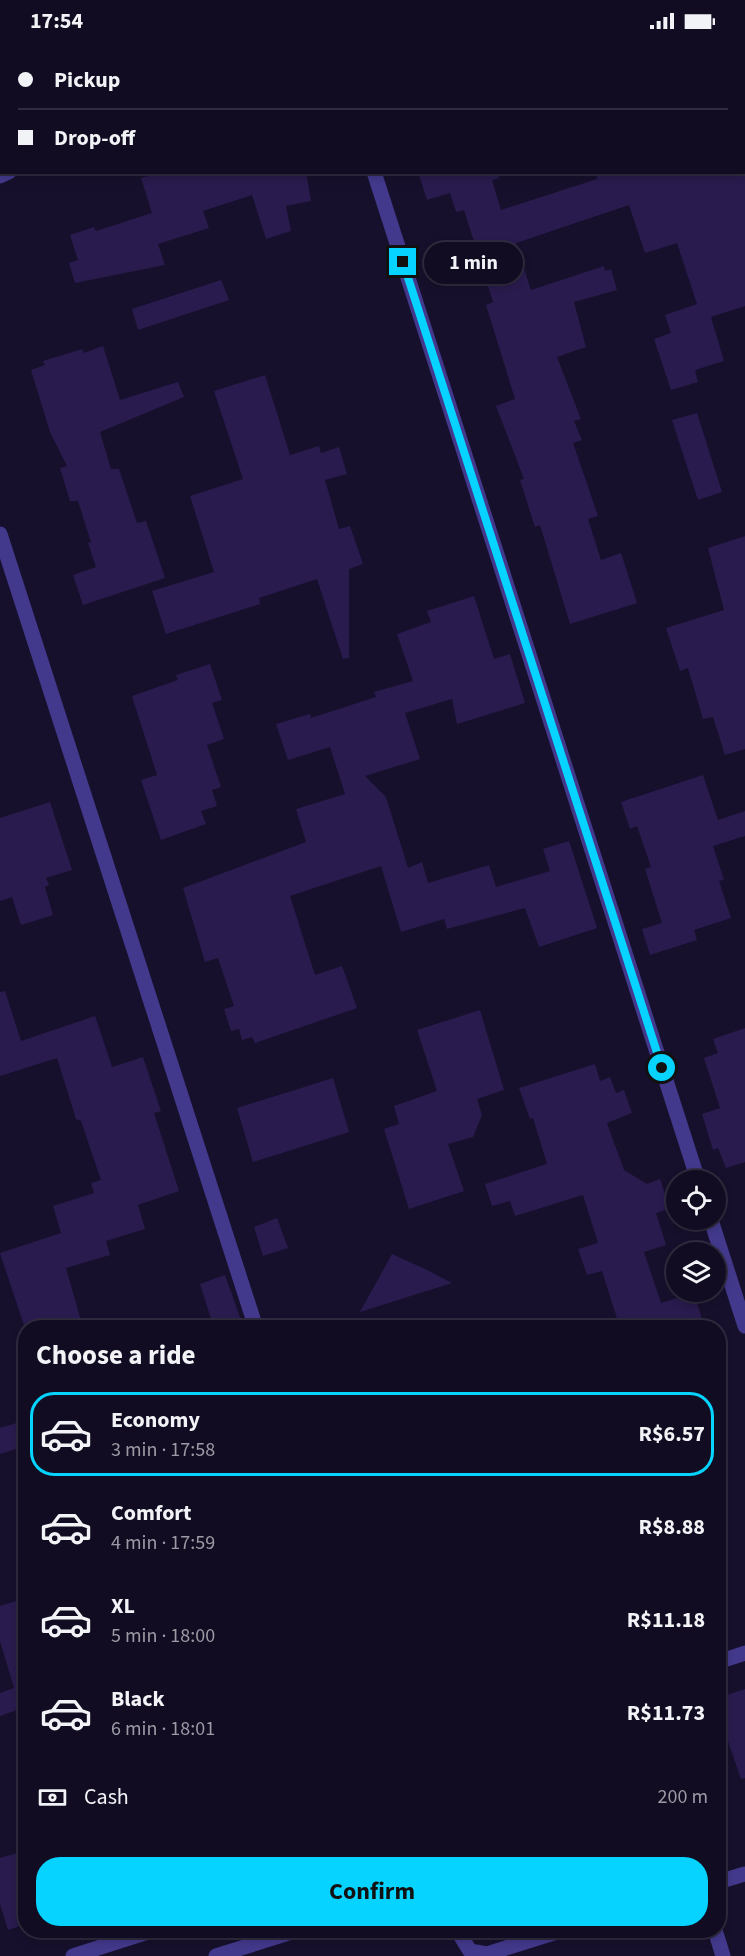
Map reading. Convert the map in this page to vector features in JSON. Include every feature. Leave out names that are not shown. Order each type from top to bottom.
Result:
[{"type":"street","points":[[375,174],[695,1170]]},
{"type":"street","points":[[0,534],[253,1320]]},
{"type":"street","points":[[714,1230],[745,1326]]},
{"type":"street","points":[[726,1659],[745,1653]]},
{"type":"street","points":[[726,1880],[745,1874]]},
{"type":"street","points":[[73,1956],[129,1938]]},
{"type":"street","points":[[216,1956],[238,1953],[277,1938]]},
{"type":"street","points":[[462,1938],[470,1951],[487,1954],[538,1938]]},
{"type":"street","points":[[717,1938],[723,1956]]},
{"type":"building","points":[[306,174],[311,201],[286,206],[291,231],[266,239],[252,195],[203,211],[209,228],[158,244],[165,265],[75,283],[69,263],[78,260],[70,235],[94,227],[96,231],[152,213],[141,178],[152,175]]},
{"type":"building","points":[[419,174],[498,174],[499,178],[492,180],[501,210],[597,179],[596,174],[745,174],[745,306],[711,317],[724,361],[695,370],[698,382],[671,390],[654,339],[671,333],[665,315],[697,304],[677,243],[645,253],[629,205],[516,243],[531,290],[604,266],[605,271],[611,269],[617,290],[574,302],[586,347],[557,357],[581,419],[574,421],[582,440],[573,443],[598,516],[588,519],[601,560],[621,553],[637,603],[570,624],[540,525],[535,527],[520,480],[524,479],[496,406],[515,399],[486,305],[493,302],[464,210],[456,212],[450,193],[427,200]]},
{"type":"building","points":[[221,280],[229,300],[138,330],[132,309]]},
{"type":"building","points":[[103,346],[120,400],[178,382],[184,397],[100,432],[111,469],[119,469],[137,523],[146,521],[165,578],[83,605],[73,575],[96,567],[88,543],[91,542],[78,501],[70,501],[60,468],[67,466],[50,432],[31,370],[45,365],[43,361],[82,349],[84,353]]},
{"type":"building","points":[[265,375],[290,455],[319,446],[321,453],[339,447],[347,474],[325,480],[339,529],[350,526],[363,564],[349,569],[349,658],[343,659],[317,579],[259,598],[260,604],[166,634],[152,591],[214,572],[190,496],[243,479],[214,391]]},
{"type":"building","points":[[697,413],[722,492],[698,500],[672,420]]},
{"type":"building","points":[[745,536],[745,749],[725,755],[713,717],[703,719],[688,668],[680,671],[666,628],[724,610],[708,548]]},
{"type":"building","points":[[474,596],[494,659],[510,654],[525,703],[457,724],[452,699],[405,713],[420,759],[365,776],[386,797],[408,868],[422,862],[428,883],[489,865],[496,887],[550,871],[543,849],[569,841],[597,928],[539,947],[525,908],[447,929],[444,919],[401,932],[381,866],[290,896],[315,975],[342,966],[357,1008],[255,1043],[252,1037],[242,1040],[239,1029],[231,1031],[224,1009],[234,1006],[218,958],[205,962],[183,888],[306,842],[296,809],[345,794],[330,747],[288,760],[276,724],[310,714],[311,718],[376,697],[374,692],[413,681],[397,634],[431,622],[427,611]]},
{"type":"building","points":[[210,664],[222,700],[212,703],[224,739],[207,745],[221,787],[212,790],[217,806],[201,811],[206,824],[161,840],[141,780],[157,775],[132,696],[178,680],[176,675]]},
{"type":"building","points":[[703,775],[718,820],[745,811],[745,836],[713,846],[724,880],[719,881],[731,918],[694,930],[697,940],[650,955],[642,929],[662,923],[645,869],[651,867],[637,826],[630,829],[621,802]]},
{"type":"building","points":[[50,802],[72,870],[46,878],[49,885],[45,887],[53,915],[21,925],[12,897],[0,901],[0,818]]},
{"type":"building","points":[[5,991],[21,1041],[95,1016],[112,1067],[143,1057],[161,1111],[154,1113],[179,1191],[138,1205],[145,1229],[106,1241],[110,1255],[66,1268],[81,1320],[22,1320],[0,1253],[61,1233],[53,1206],[94,1193],[91,1183],[101,1180],[81,1121],[76,1119],[57,1058],[0,1076],[0,992]]},
{"type":"building","points":[[480,1010],[504,1090],[477,1099],[482,1115],[473,1137],[448,1144],[464,1191],[409,1209],[384,1129],[399,1124],[394,1106],[437,1091],[417,1030]]},
{"type":"building","points":[[745,1028],[745,1162],[726,1168],[718,1148],[713,1150],[702,1114],[720,1108],[704,1058],[718,1053],[713,1039]]},
{"type":"building","points":[[595,1064],[600,1081],[610,1077],[616,1093],[624,1090],[632,1113],[607,1123],[624,1170],[647,1184],[660,1179],[666,1197],[666,1210],[656,1213],[666,1245],[644,1252],[661,1303],[697,1302],[702,1320],[617,1320],[602,1271],[587,1275],[578,1249],[598,1243],[583,1195],[515,1216],[510,1201],[492,1206],[485,1184],[547,1164],[533,1118],[530,1119],[519,1088]]},
{"type":"building","points":[[333,1078],[349,1132],[253,1162],[237,1108]]},
{"type":"building","points":[[277,1218],[288,1248],[263,1256],[254,1227]]},
{"type":"building","points":[[392,1254],[425,1269],[452,1283],[360,1312]]},
{"type":"building","points":[[225,1275],[241,1320],[211,1320],[200,1284]]},
{"type":"building","points":[[18,1422],[18,1448],[0,1454],[0,1428]]},
{"type":"building","points":[[18,1600],[18,1710],[0,1716],[0,1693],[14,1688],[0,1641],[0,1606]]},
{"type":"building","points":[[745,1689],[745,1778],[741,1779],[726,1735],[726,1695]]},
{"type":"building","points":[[18,1853],[18,1927],[8,1930],[0,1904],[0,1858]]},
{"type":"route","points":[[403,262],[662,1068]]}]
